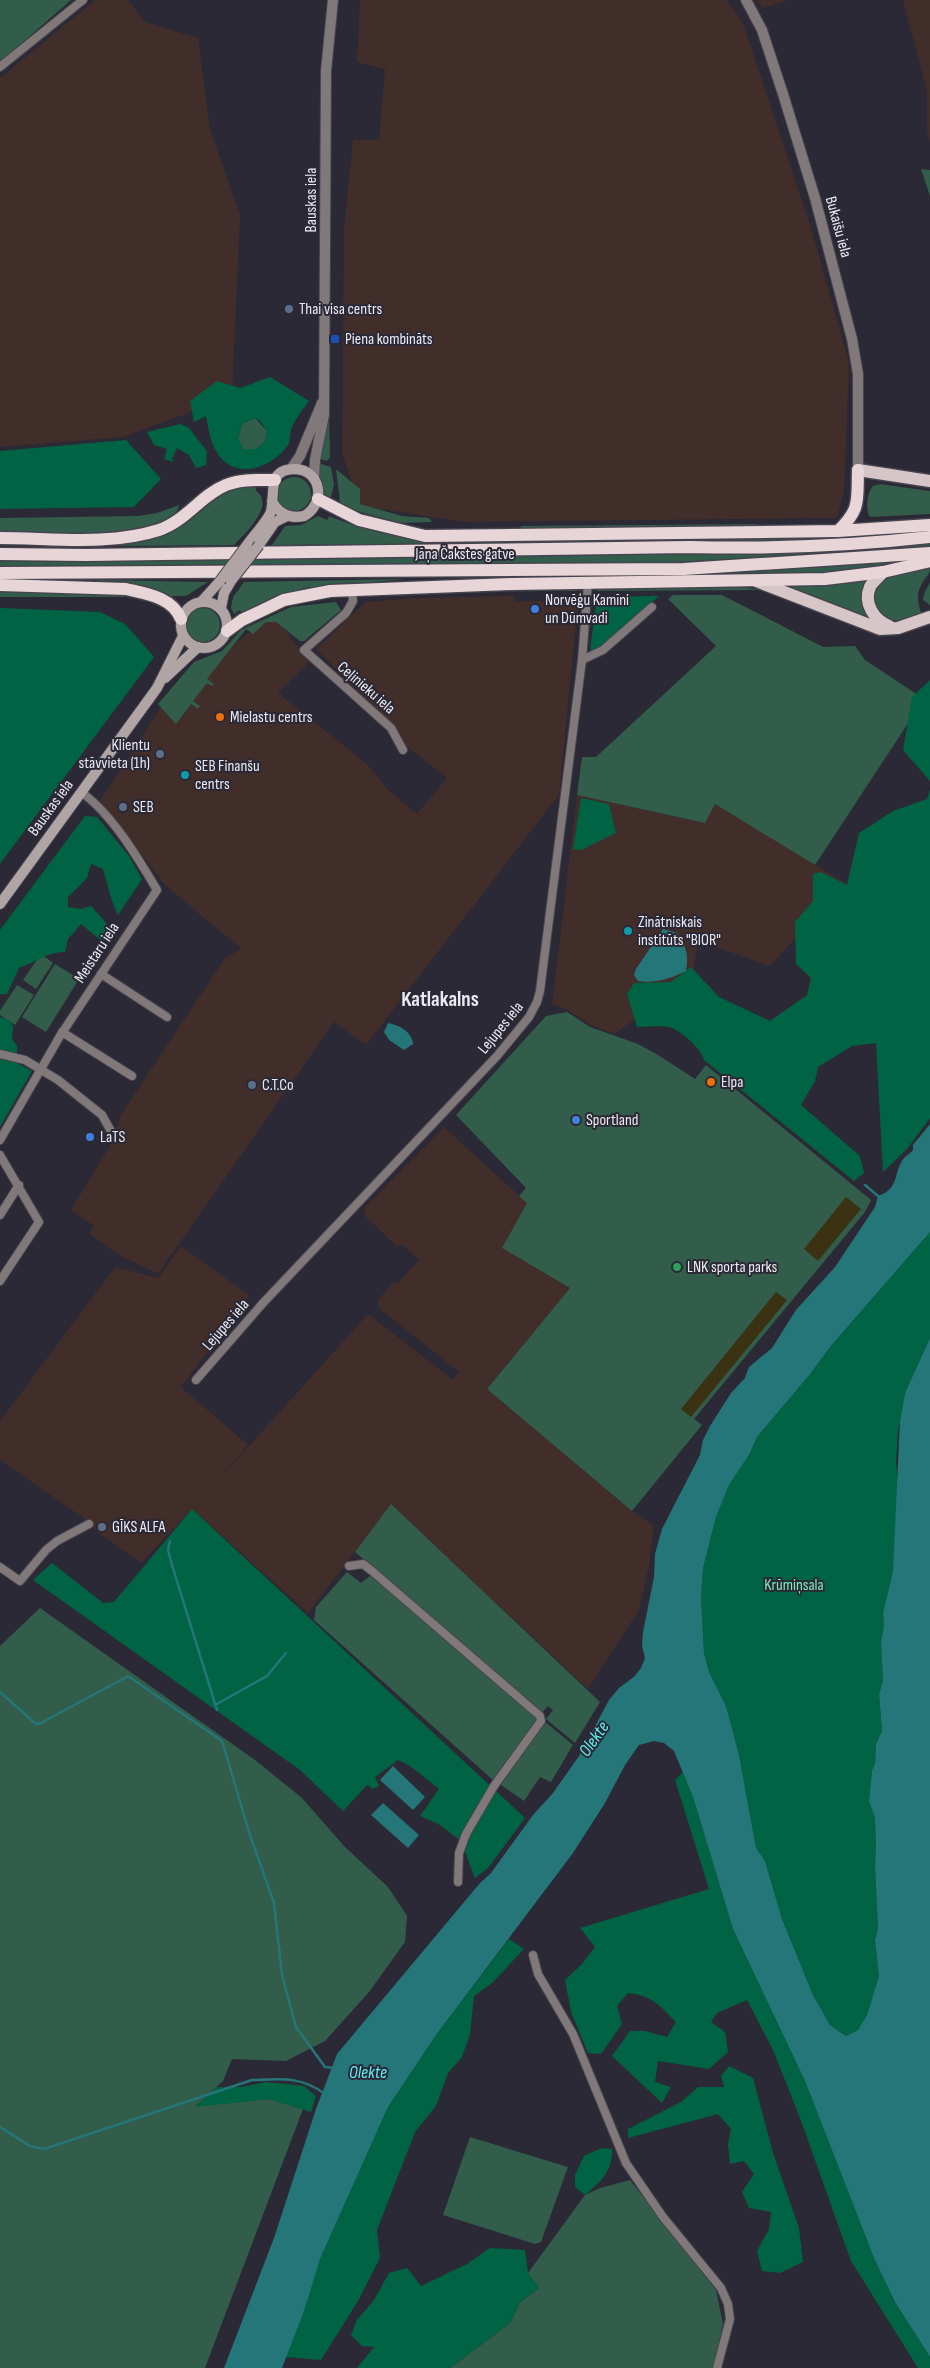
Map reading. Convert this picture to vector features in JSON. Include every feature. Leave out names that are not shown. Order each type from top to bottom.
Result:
[{"type":"highway","points":[[838,531],[851,519],[857,506],[858,470]]},
{"type":"highway","points":[[0,538],[51,540],[132,537],[160,529],[180,520],[224,485],[239,481],[275,480]]},
{"type":"highway","points":[[318,499],[359,520],[426,536],[838,531],[930,525]]},
{"type":"highway","name":"Jāņa Čakstes gatve","points":[[0,554],[86,555],[809,547],[930,537]]},
{"type":"highway","name":"Jāņa Čakstes gatve","points":[[0,573],[684,569],[930,553]]},
{"type":"highway","points":[[226,631],[242,620],[284,600],[306,594],[588,582],[825,579],[883,572],[930,561]]},
{"type":"highway","points":[[0,585],[126,589],[145,593],[169,603],[177,610],[181,619]]},
{"type":"main road","points":[[202,601],[216,604],[225,615],[226,631],[218,643],[208,648],[192,645],[183,636],[181,619],[191,605],[202,601],[220,581],[267,519],[271,512],[272,487],[279,475],[291,469],[304,471],[314,478],[318,485],[318,499],[313,509],[304,516],[287,516],[275,522],[231,581],[224,593],[221,608]]},
{"type":"main road","points":[[858,470],[930,481]]},
{"type":"main road","points":[[272,501],[276,508],[287,516]]},
{"type":"main road","points":[[883,572],[871,585],[867,596],[870,609],[876,618],[881,623],[893,628]]},
{"type":"main road","points":[[756,581],[871,626],[893,628],[930,617]]},
{"type":"main road","name":"Bauskas iela","points":[[0,904],[162,681],[183,636]]},
{"type":"main road","name":"Bauskas iela","points":[[162,681],[198,647]]},
{"type":"street","points":[[0,68],[83,0]]},
{"type":"street","name":"Bauskas iela","points":[[314,478],[315,460],[324,415],[326,71],[333,0]]},
{"type":"street","name":"Bukaišu iela","points":[[746,0],[762,30],[783,94],[815,198],[852,339],[858,374],[858,470]]},
{"type":"street","points":[[291,469],[300,456],[323,400]]},
{"type":"street","name":"Lejupes iela","points":[[196,1380],[263,1303],[502,1050],[520,1030],[535,1008],[545,964],[582,660],[588,582]]},
{"type":"street","name":"Ceļinieku iela","points":[[352,591],[353,601],[346,613],[304,650],[391,728],[404,750]]},
{"type":"street","points":[[582,660],[603,650],[652,607]]},
{"type":"street","name":"Meistaru iela","points":[[0,1140],[62,1032],[157,890],[106,816],[94,801],[82,792]]},
{"type":"street","points":[[100,974],[167,1017]]},
{"type":"street","points":[[62,1032],[132,1076]]},
{"type":"street","points":[[0,1054],[25,1060],[40,1068],[102,1115],[112,1133]]},
{"type":"street","points":[[0,1155],[39,1222],[0,1281]]},
{"type":"street","points":[[0,1215],[19,1186]]},
{"type":"street","points":[[0,1567],[20,1581],[46,1550],[57,1541],[89,1524]]},
{"type":"street","points":[[349,1566],[363,1564],[372,1570],[540,1716],[541,1722],[494,1786],[466,1834],[460,1853],[458,1882]]},
{"type":"street","points":[[534,1955],[538,1974],[572,2034],[626,2163],[663,2217],[721,2288],[728,2304],[730,2319],[717,2368]]},
{"type":"shaded area","points":[[0,0],[71,0],[0,62]]},
{"type":"shaded area","points":[[95,0],[128,0],[145,22],[198,38],[210,129],[240,215],[232,397],[123,437],[0,447],[0,78]]},
{"type":"shaded area","points":[[360,0],[727,0],[743,23],[811,228],[849,362],[844,491],[837,518],[464,522],[361,506],[342,454],[344,229],[353,140],[379,140],[385,69],[357,62]]},
{"type":"shaded area","points":[[757,0],[789,0],[762,8]]},
{"type":"shaded area","points":[[903,0],[930,0],[930,142],[927,132],[927,91]]},
{"type":"shaded area","points":[[921,169],[930,170],[930,196]]},
{"type":"shaded area","points":[[329,410],[330,457],[327,461],[319,459]]},
{"type":"shaded area","points":[[255,418],[267,431],[265,442],[256,449],[243,449],[238,438],[242,424]]},
{"type":"shaded area","points":[[318,463],[331,467],[334,485],[330,500],[325,499],[319,477]]},
{"type":"shaded area","points":[[336,469],[360,489],[360,504],[402,516],[429,518],[432,522],[401,523],[346,508],[340,502]]},
{"type":"shaded area","points":[[294,477],[301,478],[306,482],[310,487],[310,501],[306,506],[301,510],[294,511],[287,510],[282,506],[278,501],[277,494],[278,487],[282,482],[287,478]]},
{"type":"shaded area","points":[[880,484],[930,491],[930,514],[870,517],[867,506],[869,492],[873,486]]},
{"type":"shaded area","points":[[242,487],[256,487],[256,491],[263,503],[257,519],[234,545],[97,546],[133,541],[167,532],[189,520],[220,496]]},
{"type":"shaded area","points":[[179,505],[171,517],[153,526],[128,532],[69,536],[0,535],[0,518],[138,516],[157,513]]},
{"type":"shaded area","points":[[318,516],[327,520],[329,516],[358,527],[416,539],[930,532],[829,541],[272,545],[285,526],[301,525]]},
{"type":"shaded area","points":[[757,524],[751,528],[521,529],[521,526]]},
{"type":"shaded area","points":[[930,543],[930,548],[658,563],[438,566],[0,567],[0,558]]},
{"type":"shaded area","points":[[913,559],[847,573],[718,577],[718,572]]},
{"type":"shaded area","points":[[930,568],[929,574],[920,586],[918,594],[918,603],[922,615],[898,621],[888,619],[876,612],[873,593],[881,581],[888,577]]},
{"type":"shaded area","points":[[406,579],[304,588],[242,613],[240,610],[234,614],[231,608],[233,597],[244,582]]},
{"type":"shaded area","points":[[99,580],[208,582],[186,596],[172,596],[170,598],[97,583]]},
{"type":"shaded area","points":[[869,580],[870,620],[786,586],[861,582]]},
{"type":"shaded area","points":[[930,582],[930,605],[923,600]]},
{"type":"shaded area","points":[[0,587],[118,593],[142,597],[0,597]]},
{"type":"shaded area","points":[[740,587],[762,590],[596,591],[604,588]]},
{"type":"shaded area","points":[[574,589],[578,591],[504,590]]},
{"type":"shaded area","points":[[673,595],[722,595],[823,647],[855,646],[865,660],[924,699],[815,865],[715,804],[705,823],[577,795],[582,757],[596,757],[716,646],[668,599]]},
{"type":"shaded area","points":[[515,596],[515,601],[578,602],[559,795],[366,1045],[334,1022],[158,1274],[121,1256],[89,1234],[94,1226],[71,1210],[114,1139],[120,1116],[225,958],[241,949],[165,885],[100,801],[168,696],[254,629],[275,617],[309,662],[278,693],[368,765],[388,790],[417,814],[447,778],[409,748],[391,725],[316,649],[366,602],[412,598]]},
{"type":"shaded area","points":[[336,602],[341,610],[304,641],[300,641],[276,622],[266,622],[253,634],[246,629],[207,679],[214,684],[212,686],[207,683],[193,701],[200,706],[198,709],[191,704],[176,724],[158,704],[194,662],[222,651],[241,630],[291,607]]},
{"type":"shaded area","points":[[203,608],[210,609],[215,613],[219,618],[219,632],[215,637],[210,641],[203,642],[196,641],[191,637],[187,632],[186,625],[187,618],[191,613],[196,609]]},
{"type":"shaded area","points":[[577,795],[704,823],[714,803],[845,883],[770,966],[698,941],[691,984],[615,1034],[591,1025],[567,1010],[552,1004]]},
{"type":"shaded area","points":[[41,954],[53,963],[36,989],[23,980]]},
{"type":"shaded area","points":[[55,964],[79,979],[46,1032],[22,1017]]},
{"type":"shaded area","points":[[17,985],[34,995],[15,1025],[0,1015],[0,1011]]},
{"type":"shaded area","name":"LNK sporta parks","points":[[567,1012],[590,1027],[638,1044],[695,1079],[706,1065],[871,1200],[865,1212],[694,1419],[702,1425],[632,1511],[487,1389],[570,1288],[502,1248],[527,1203],[519,1196],[526,1188],[456,1115],[546,1016]]},
{"type":"shaded area","points":[[444,1127],[527,1203],[502,1248],[570,1288],[487,1389],[632,1511],[654,1526],[649,1566],[639,1610],[588,1689],[391,1505],[308,1613],[192,1509],[141,1563],[94,1529],[85,1519],[0,1460],[0,1421],[115,1267],[158,1278],[181,1246],[250,1296],[181,1387],[248,1445],[214,1485],[368,1314],[453,1380],[459,1372],[379,1308],[378,1300],[394,1281],[397,1284],[419,1260],[403,1245],[396,1246],[366,1217],[364,1208]]},
{"type":"shaded area","points":[[391,1504],[600,1702],[575,1743],[546,1719],[553,1710],[548,1706],[542,1713],[355,1552]]},
{"type":"shaded area","points":[[347,1572],[361,1583],[371,1575],[537,1719],[494,1781],[314,1620],[316,1607]]},
{"type":"shaded area","points":[[40,1608],[255,1760],[302,1798],[344,1846],[388,1887],[407,1916],[405,1942],[369,1992],[325,2041],[286,2061],[232,2059],[223,2081],[196,2106],[269,2099],[303,2109],[205,2368],[0,2368],[0,1646]]},
{"type":"shaded area","points":[[544,1721],[573,1745],[551,1782],[540,1777],[524,1801],[501,1785]]},
{"type":"shaded area","points":[[470,2137],[568,2167],[541,2242],[535,2244],[443,2215]]},
{"type":"shaded area","points":[[630,2180],[716,2290],[723,2324],[714,2368],[450,2368],[510,2323],[520,2302],[539,2288],[528,2273],[585,2195],[600,2188]]},
{"type":"green space","points":[[270,377],[309,401],[292,427],[288,445],[271,461],[251,469],[231,466],[222,459],[215,449],[209,433],[206,416],[194,422],[190,401],[217,381],[240,388]],"holes":[[[255,418],[260,421],[267,431],[265,442],[256,449],[243,449],[238,438],[242,424]]]},
{"type":"green space","points":[[180,424],[188,427],[207,451],[206,465],[196,468],[189,455],[177,448],[172,459],[174,462],[164,459],[167,449],[154,445],[147,432]]},
{"type":"green space","points":[[126,440],[161,479],[134,507],[0,509],[0,451]]},
{"type":"green space","points":[[659,596],[602,647],[590,651],[597,597]]},
{"type":"green space","points":[[0,608],[100,612],[125,624],[154,657],[0,864]]},
{"type":"green space","points":[[930,680],[930,781],[903,750],[912,697]]},
{"type":"green space","points":[[930,789],[930,1118],[907,1149],[883,1172],[876,1043],[852,1046],[818,1067],[815,1081],[801,1105],[860,1156],[864,1173],[854,1181],[704,1060],[700,1051],[679,1032],[665,1026],[637,1027],[627,994],[634,983],[671,982],[691,967],[719,997],[770,1021],[807,995],[811,978],[796,964],[795,922],[813,901],[813,874],[821,872],[847,885],[859,833],[893,811],[927,799]]},
{"type":"green space","points":[[581,798],[609,804],[616,833],[581,850],[573,849]]},
{"type":"green space","points":[[85,816],[97,817],[129,856],[142,879],[118,915],[103,869],[91,864],[87,878],[68,897],[68,907],[81,909],[91,906],[107,924],[104,943],[81,924],[68,939],[65,952],[47,955],[19,968],[7,994],[0,994],[0,930]]},
{"type":"green space","points":[[0,1017],[10,1021],[13,1027],[12,1039],[17,1046],[17,1063],[32,1071],[0,1127]]},
{"type":"green space","name":"Krūmiņsala","points":[[930,1232],[930,1338],[905,1393],[898,1431],[896,1461],[898,1489],[893,1571],[883,1613],[884,1625],[881,1643],[883,1681],[879,1694],[882,1731],[876,1744],[869,1801],[875,1818],[878,1929],[875,1940],[879,1976],[867,2015],[858,2030],[846,2036],[830,2025],[813,1995],[782,1919],[765,1861],[756,1848],[739,1755],[726,1706],[709,1672],[704,1653],[701,1598],[703,1568],[716,1517],[729,1485],[749,1455],[757,1437],[811,1373],[830,1347]]},
{"type":"green space","points":[[192,1509],[525,1818],[488,1868],[475,1878],[461,1841],[440,1825],[420,1816],[439,1789],[410,1766],[398,1760],[375,1777],[379,1786],[373,1789],[367,1785],[343,1811],[300,1770],[33,1580],[52,1563],[103,1603],[114,1602]]},
{"type":"green space","points":[[683,1772],[693,1797],[733,1929],[805,2081],[874,2258],[895,2302],[930,2357],[930,2368],[918,2368],[851,2261],[800,2118],[773,2050],[747,2000],[717,2013],[711,2022],[725,2032],[728,2052],[709,2069],[658,2061],[655,2082],[671,2087],[662,2103],[612,2056],[630,2031],[645,2031],[667,2037],[676,2022],[665,2011],[655,2002],[644,1996],[628,1993],[617,2006],[622,2024],[601,2054],[588,2053],[571,2012],[565,1980],[582,1964],[595,1947],[580,1928],[709,1889],[675,1780]]},
{"type":"green space","points":[[509,1939],[524,1949],[492,1983],[474,1996],[470,2034],[462,2057],[448,2073],[436,2106],[415,2132],[377,2230],[380,2258],[358,2301],[321,2360],[286,2357],[320,2259],[388,2107],[436,2035]]},
{"type":"green space","points":[[729,2066],[753,2078],[773,2153],[799,2228],[803,2262],[780,2273],[762,2271],[757,2251],[769,2229],[771,2212],[749,2208],[742,2192],[754,2174],[744,2161],[730,2164],[728,2144],[731,2129],[718,2114],[628,2138],[628,2129],[681,2102],[698,2087],[724,2087],[721,2076]]},
{"type":"green space","points":[[266,2082],[304,2086],[316,2096],[311,2112],[269,2099],[195,2107],[217,2087],[241,2087]]},
{"type":"green space","points":[[602,2148],[612,2149],[611,2163],[597,2185],[585,2195],[575,2187],[575,2175],[584,2156]]},
{"type":"green space","points":[[490,2248],[525,2250],[528,2273],[539,2288],[520,2302],[510,2323],[450,2368],[357,2368],[374,2347],[362,2346],[351,2335],[357,2320],[374,2300],[389,2273],[407,2268],[421,2286],[467,2264]]},
{"type":"sand","points":[[846,1197],[861,1209],[818,1261],[804,1249]]},
{"type":"sand","points":[[776,1292],[787,1300],[691,1417],[681,1409]]},
{"type":"water","points":[[663,929],[677,933],[683,942],[687,955],[686,971],[663,980],[638,981],[634,975],[636,969]]},
{"type":"water","points":[[388,1023],[396,1025],[408,1033],[413,1044],[404,1050],[389,1040],[384,1032]]},
{"type":"water","name":"Olekte","points":[[930,1124],[930,1232],[830,1347],[811,1373],[757,1437],[749,1455],[729,1485],[716,1517],[703,1568],[701,1598],[704,1653],[709,1672],[726,1706],[739,1755],[756,1848],[765,1861],[782,1919],[813,1995],[830,2025],[846,2036],[858,2030],[867,2015],[879,1976],[875,1940],[878,1929],[875,1818],[869,1801],[876,1744],[882,1731],[879,1694],[883,1681],[881,1643],[884,1625],[883,1613],[893,1571],[900,1421],[905,1393],[930,1338],[930,2357],[895,2302],[874,2258],[805,2081],[733,1929],[693,1797],[674,1751],[664,1743],[654,1741],[639,1745],[625,1765],[605,1803],[573,1853],[436,2035],[388,2107],[320,2259],[304,2311],[282,2368],[224,2368],[274,2238],[316,2109],[337,2054],[480,1883],[491,1873],[579,1756],[609,1700],[641,1668],[645,1658],[642,1646],[643,1632],[654,1577],[655,1554],[662,1529],[700,1455],[703,1440],[710,1426],[731,1393],[745,1378],[749,1367],[772,1348],[796,1310],[835,1267],[875,1207],[878,1196],[885,1193],[893,1185],[904,1158],[913,1150],[913,1145]]},
{"type":"water","points":[[393,1766],[425,1797],[413,1810],[380,1780]]},
{"type":"water","points":[[383,1803],[419,1835],[408,1848],[371,1815]]},
{"type":"waterway","points":[[865,1185],[878,1196]]},
{"type":"waterway","points":[[170,1541],[168,1550],[172,1565],[217,1710]]},
{"type":"waterway","points":[[215,1705],[267,1676],[286,1653]]},
{"type":"waterway","points":[[0,1692],[36,1724],[128,1676],[222,1741],[250,1835],[274,1903],[282,1975],[296,2027],[325,2067],[334,2068]]},
{"type":"waterway","points":[[0,2127],[30,2146],[44,2149],[252,2080],[282,2079],[299,2081],[325,2094]]},
{"type":"place","name":"Thai visa centrs","points":[[289,309]]},
{"type":"place","name":"Piena kombināts","points":[[335,339]]},
{"type":"place","name":"Norvēģu Kamīni un Dūmvadi","points":[[535,609]]},
{"type":"place","name":"Mielastu centrs","points":[[220,717]]},
{"type":"place","name":"Klientu stāvvieta (1h)","points":[[160,754]]},
{"type":"place","name":"SEB Finanšu centrs","points":[[185,775]]},
{"type":"place","name":"SEB","points":[[123,807]]},
{"type":"place","name":"Zinātniskais institūts \"BIOR\"","points":[[628,931]]},
{"type":"place","name":"Elpa","points":[[711,1082]]},
{"type":"place","name":"C.T.Co","points":[[252,1085]]},
{"type":"place","name":"Sportland","points":[[576,1120]]},
{"type":"place","name":"LaTS","points":[[90,1137]]},
{"type":"place","name":"LNK sporta parks","points":[[677,1267]]},
{"type":"place","name":"GĪKS ALFA","points":[[102,1527]]},
{"type":"district","name":"Katlakalns","points":[[440,999]]}]
